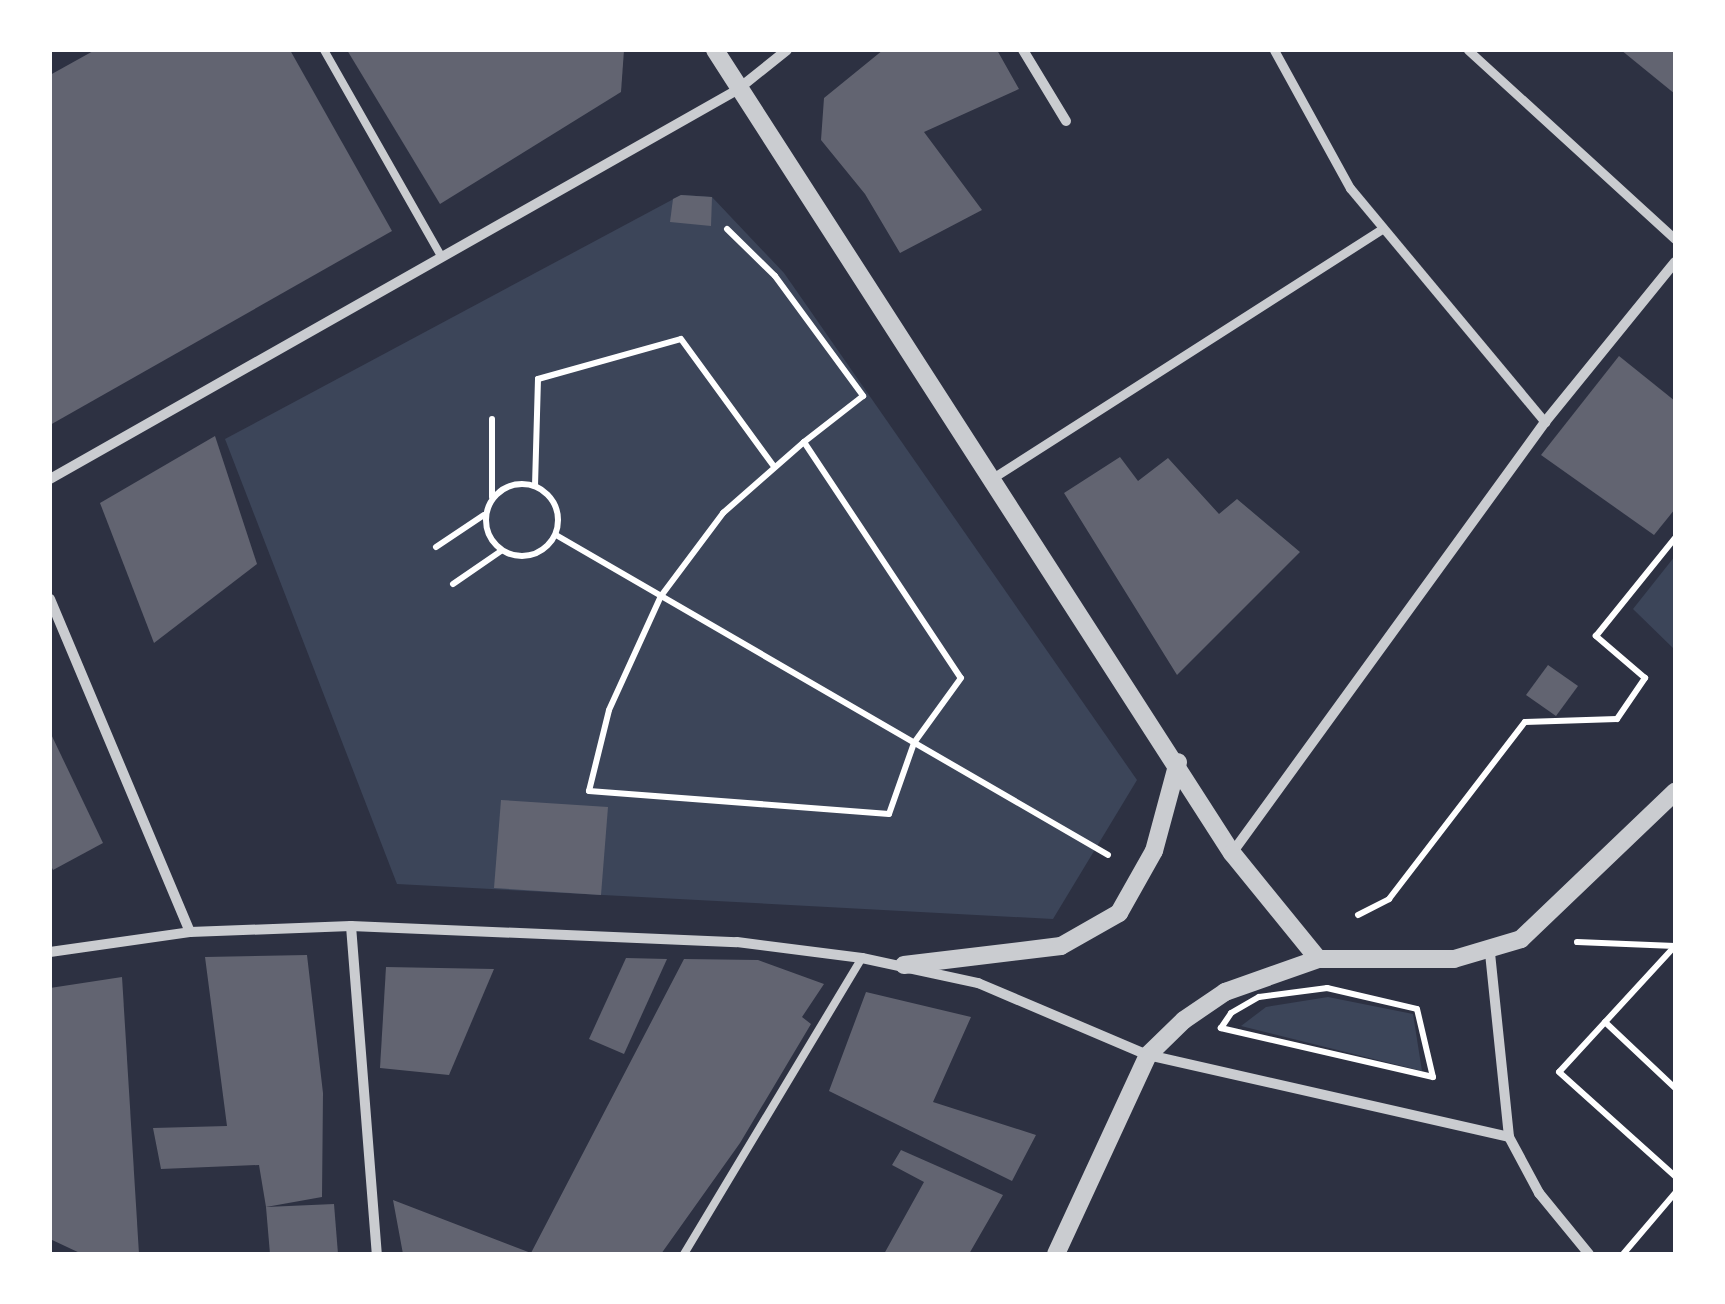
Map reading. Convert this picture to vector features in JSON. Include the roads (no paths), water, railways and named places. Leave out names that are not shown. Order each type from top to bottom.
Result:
[{"type":"street","points":[[715,50],[738,90],[810,190],[991,479],[1178,762],[1232,853],[1318,959]]},
{"type":"street","points":[[50,479],[738,90],[787,50]]},
{"type":"street","points":[[1023,50],[1066,122]]},
{"type":"street","points":[[1274,50],[1350,188],[1545,422]]},
{"type":"street","points":[[1468,50],[1675,239]]},
{"type":"street","points":[[991,479],[1382,229]]},
{"type":"street","points":[[1232,853],[1545,422],[1675,262]]},
{"type":"street","points":[[50,599],[190,932]]},
{"type":"street","points":[[904,966],[1061,946],[1120,913],[1143,876],[1178,762]]},
{"type":"street","points":[[1056,1254],[1148,1055],[1225,992],[1318,959],[1490,954],[1521,939],[1675,792]]},
{"type":"street","points":[[351,926],[377,1254]]},
{"type":"street","points":[[50,952],[190,932],[351,926],[631,933],[862,958],[978,983],[1148,1055],[1509,1137]]},
{"type":"street","points":[[1490,954],[1509,1137],[1538,1194],[1590,1254]]},
{"type":"lane","points":[[324,50],[442,256]]},
{"type":"lane","points":[[684,1254],[862,958]]}]
